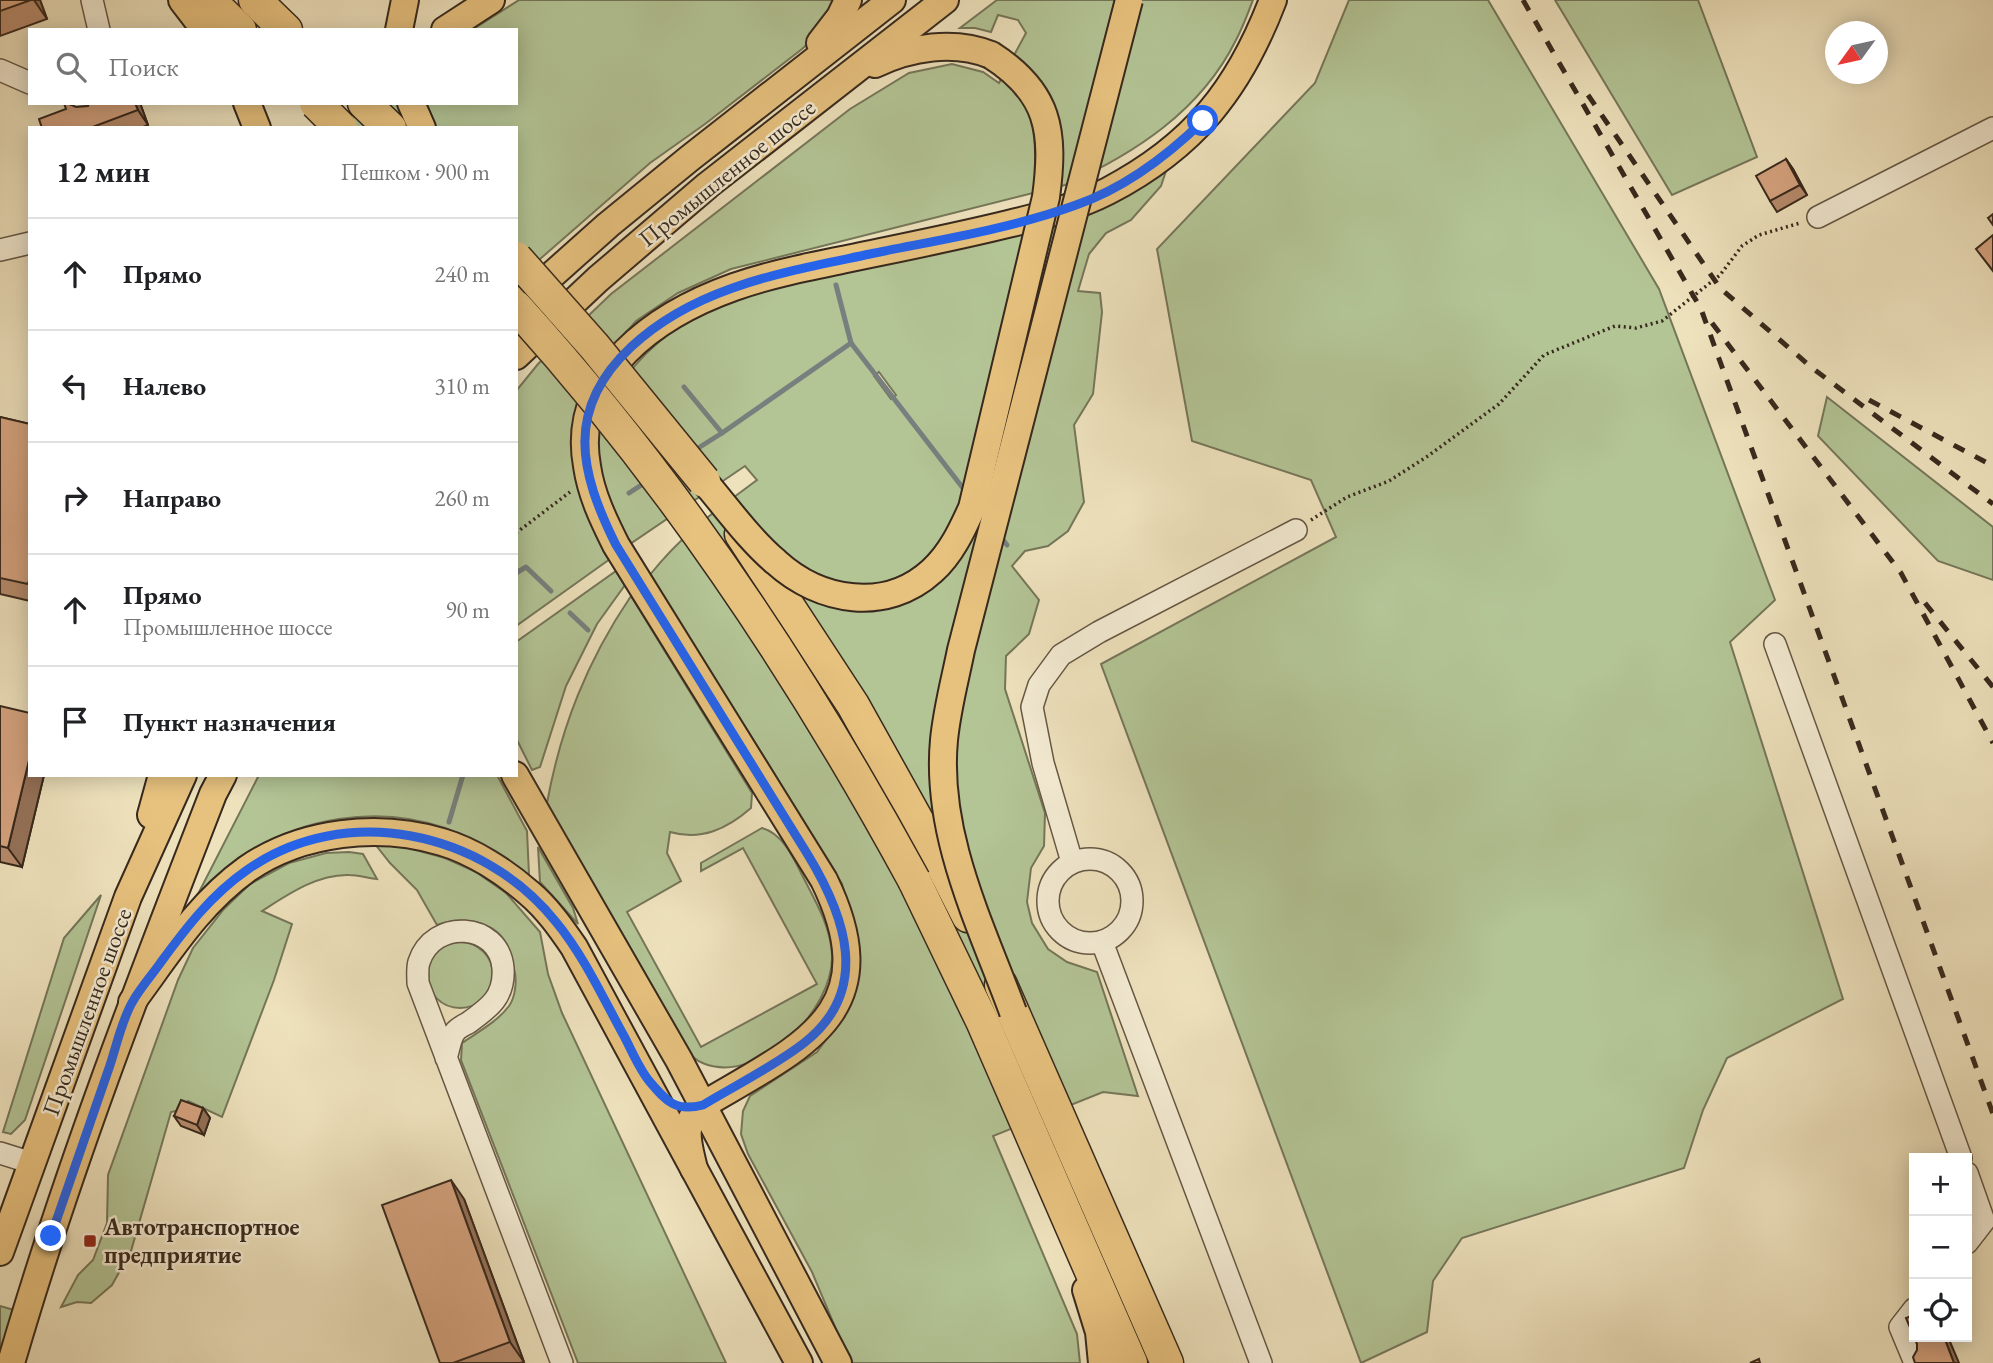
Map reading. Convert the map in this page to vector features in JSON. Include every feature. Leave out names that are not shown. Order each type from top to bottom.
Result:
[{"type":"highway","points":[[209,0],[238,28]]},
{"type":"highway","points":[[255,0],[284,28]]},
{"type":"highway","points":[[318,105],[339,126]]},
{"type":"highway","points":[[366,105],[388,126]]},
{"type":"highway","points":[[518,260],[548,283],[704,481],[853,705],[941,863],[1013,1012],[1167,1363]]},
{"type":"highway","points":[[518,309],[600,406],[716,558],[821,717],[877,812],[952,955],[1131,1363]]},
{"type":"main road","points":[[182,0],[203,28]]},
{"type":"main road","points":[[399,28],[405,0]]},
{"type":"main road","points":[[448,28],[491,0]]},
{"type":"main road","points":[[775,90],[825,38],[848,0]]},
{"type":"main road","name":"Промышленное шоссе","points":[[518,306],[775,90],[892,0]]},
{"type":"main road","name":"Промышленное шоссе","points":[[521,353],[708,184],[945,0]]},
{"type":"main road","points":[[1013,1012],[953,847],[945,793],[944,740],[961,650],[1129,0]]},
{"type":"main road","points":[[694,1169],[687,1137],[694,1113],[806,1041],[822,1025],[835,1005],[843,986],[846,965],[841,920],[824,880],[603,520],[589,478],[585,441],[593,396],[603,376],[617,360],[659,324],[707,298],[766,277],[980,231],[1076,205],[1106,192],[1157,161],[1203,121],[1228,90],[1248,58],[1273,0]]},
{"type":"main road","points":[[704,481],[776,563],[794,576],[831,595],[857,600],[898,593],[916,584],[946,556],[962,532],[972,508],[1046,197],[1051,145],[1047,121],[1037,98],[1023,80],[991,55],[974,48],[930,48],[883,60],[845,78]]},
{"type":"main road","points":[[248,105],[256,126]]},
{"type":"main road","points":[[325,126],[340,105]]},
{"type":"main road","points":[[412,105],[421,126]]},
{"type":"main road","points":[[518,255],[548,283],[518,297]]},
{"type":"main road","points":[[128,897],[161,777]]},
{"type":"main road","name":"Промышленное шоссе","points":[[0,1252],[128,897],[182,777]]},
{"type":"main road","name":"Промышленное шоссе","points":[[11,1363],[31,1296],[132,1002],[222,777]]},
{"type":"main road","points":[[516,777],[679,1060],[838,1363]]},
{"type":"main road","points":[[132,1002],[184,930],[205,906],[248,869],[273,855],[303,843],[338,835],[371,832],[410,835],[443,842],[478,857],[529,893],[574,947],[799,1363]]},
{"type":"main road","points":[[679,1060],[696,1076],[710,1083],[728,1085],[744,1080]]},
{"type":"main road","points":[[648,1080],[676,1107],[691,1108],[703,1105]]},
{"type":"main road","points":[[727,1150],[725,1125],[728,1112],[733,1093],[744,1080]]},
{"type":"main road","points":[[1042,1159],[1091,1302],[1099,1332],[1102,1363]]},
{"type":"street","points":[[92,0],[99,28]]},
{"type":"street","points":[[0,70],[28,82]]},
{"type":"street","points":[[1818,217],[1993,128]]},
{"type":"street","points":[[0,250],[28,243]]},
{"type":"street","points":[[1072,862],[1043,763],[1032,707],[1039,685],[1061,655],[1098,632],[1296,530]]},
{"type":"street","points":[[1774,644],[1959,1153]]},
{"type":"street","points":[[1089,858],[1106,862],[1121,872],[1130,886],[1133,904],[1128,921],[1117,934],[1102,942],[1083,943],[1066,937],[1054,924],[1047,907],[1049,889],[1058,873],[1072,862],[1089,858]]},
{"type":"street","points":[[446,1058],[455,1032],[493,1006],[501,987],[503,967],[495,946],[479,935],[461,929],[441,934],[426,947],[419,963],[418,983],[446,1058],[562,1363]]},
{"type":"street","points":[[1102,942],[1261,1363]]},
{"type":"street","points":[[0,1153],[32,1163]]},
{"type":"street","points":[[1972,1187],[1984,1221],[1972,1237]]},
{"type":"street","points":[[1909,1315],[1900,1327],[1914,1363]]},
{"type":"path","points":[[1296,530],[1348,497],[1389,481],[1428,456],[1499,404],[1544,355],[1615,326],[1636,328],[1662,321],[1720,275],[1742,246],[1759,235],[1818,217]]},
{"type":"path","points":[[518,531],[589,478]]},
{"type":"green space","points":[[519,0],[842,0],[826,27],[802,49],[650,163],[518,278],[518,126],[345,126],[366,105],[518,105],[518,28],[475,28]]},
{"type":"green space","points":[[997,0],[1253,0],[1236,40],[1221,65],[1185,109],[1140,144],[1091,173],[1065,185],[731,269],[678,293],[636,321],[612,348],[594,376],[598,536],[610,559],[518,625],[518,389],[538,364],[611,294],[850,109],[909,73],[952,64],[983,72],[999,83],[1026,33],[1018,20],[998,15],[991,32],[960,28]]},
{"type":"green space","points":[[1349,0],[1488,0],[1659,289],[1775,600],[1730,642],[1843,999],[1727,1058],[1703,1110],[1684,1168],[1462,1238],[1433,1281],[1427,1332],[1361,1363],[1101,664],[1336,537],[1311,480],[1192,441],[1157,249],[1315,83]]},
{"type":"green space","points":[[1555,0],[1698,0],[1757,157],[1672,195]]},
{"type":"green space","points":[[1166,171],[1161,186],[1131,220],[1106,233],[1089,254],[1078,291],[1100,293],[1102,312],[1093,394],[1074,425],[1084,502],[1068,531],[1048,546],[1025,551],[1012,566],[1039,600],[1029,634],[1006,656],[1005,689],[1045,813],[1044,846],[1031,868],[1027,902],[1032,923],[1048,949],[1067,962],[1097,972],[1138,1096],[1103,1092],[993,1136],[1077,1334],[1080,1363],[853,1363],[843,1346],[812,1272],[748,1154],[741,1134],[743,1111],[750,1096],[817,1052],[846,1012],[858,984],[858,943],[842,884],[649,576],[687,535],[757,480],[745,466],[630,544],[612,509],[602,481],[598,467],[597,443],[607,409],[635,365],[683,324],[714,308],[757,291],[1115,201]],"holes":[[[879,372],[896,395],[891,399],[874,376]]]},
{"type":"green space","points":[[1827,397],[1993,527],[1993,580],[1938,561],[1818,436]]},
{"type":"green space","points":[[616,571],[625,585],[597,624],[566,686],[540,767],[532,770],[518,742],[518,641]]},
{"type":"green space","points":[[631,596],[752,793],[751,808],[723,827],[703,834],[670,832],[667,853],[681,881],[627,912],[701,1047],[817,984],[743,848],[701,871],[701,863],[762,828],[769,831],[782,841],[791,854],[829,934],[832,955],[829,976],[821,998],[790,1038],[770,1053],[748,1063],[726,1067],[705,1064],[693,1057],[677,1040],[547,803],[560,748],[578,695],[601,645]]},
{"type":"green space","points":[[258,777],[498,777],[527,831],[529,875],[478,843],[445,828],[392,817],[339,819],[287,833],[263,844],[228,867],[196,898]]},
{"type":"green space","points":[[375,844],[405,847],[445,858],[476,872],[506,893],[540,932],[548,974],[562,1013],[726,1363],[578,1363],[461,1060],[462,1043],[494,1021],[511,1002],[515,978],[508,947],[495,931],[477,922],[457,921],[437,925],[417,890]]},
{"type":"green space","points":[[538,847],[573,908],[578,924],[540,882]]},
{"type":"green space","points":[[326,853],[363,854],[377,879],[349,875],[325,878],[282,898],[262,911],[292,924],[274,980],[222,1117],[188,1101],[180,1110],[171,1112],[131,1251],[112,1285],[91,1303],[77,1302],[61,1307],[78,1275],[93,1260],[107,1223],[108,1175],[178,980],[193,948],[224,909],[250,884],[289,863]]},
{"type":"green space","points":[[101,895],[25,1120],[11,1134],[3,1132],[64,938]]},
{"type":"green space","points":[[460,942],[473,945],[483,952],[490,962],[493,975],[490,988],[483,998],[473,1005],[460,1008],[447,1005],[437,998],[430,988],[427,975],[430,962],[437,952],[447,945]]},
{"type":"green space","points":[[0,1306],[14,1310],[0,1352]]},
{"type":"building","points":[[0,0],[31,0],[0,11]]},
{"type":"building","points":[[65,105],[136,105],[138,110],[95,126],[41,126],[39,119],[66,109]]},
{"type":"building","points":[[1786,159],[1800,185],[1770,201],[1756,176]]},
{"type":"building","points":[[1993,235],[1993,271],[1976,249]]},
{"type":"building","points":[[0,417],[28,424],[28,584],[0,578]]},
{"type":"building","points":[[0,706],[28,713],[28,764],[8,848],[0,846]]},
{"type":"building","points":[[181,1100],[203,1108],[197,1125],[174,1116]]},
{"type":"building","points":[[451,1180],[510,1342],[453,1363],[440,1363],[382,1205]]},
{"type":"building","points":[[1916,1342],[1946,1342],[1954,1363],[1915,1363],[1913,1357]]},
{"type":"waterway","points":[[836,285],[851,343],[966,492]]},
{"type":"waterway","points":[[684,387],[722,433],[851,343]]},
{"type":"waterway","points":[[692,452],[722,433]]},
{"type":"waterway","points":[[629,493],[646,482]]},
{"type":"waterway","points":[[1000,536],[1007,545]]},
{"type":"waterway","points":[[518,572],[526,567],[551,591]]},
{"type":"waterway","points":[[570,613],[588,630]]},
{"type":"waterway","points":[[449,822],[462,777]]},
{"type":"railway","points":[[1523,0],[1701,309],[1993,1114]]},
{"type":"railway","points":[[1588,95],[1720,288],[1811,367],[1993,504]]},
{"type":"railway","points":[[1712,323],[1901,573],[1993,743]]},
{"type":"railway","points":[[1869,400],[1993,466]]},
{"type":"railway","points":[[1925,603],[1993,687]]},
{"type":"place","name":"Автотранспортное предприятие","points":[[90,1241]]},
{"type":"route","points":[[51,1236],[132,1002],[184,930],[226,886],[273,855],[303,843],[338,835],[371,832],[410,835],[443,842],[478,857],[529,893],[556,922],[574,947],[648,1080],[676,1107],[691,1108],[703,1105],[806,1041],[822,1025],[843,986],[846,965],[841,920],[824,880],[603,520],[592,491],[586,464],[587,419],[593,396],[603,376],[638,340],[681,310],[707,298],[766,277],[980,231],[1076,205],[1106,192],[1157,161],[1181,143],[1203,121]]}]
